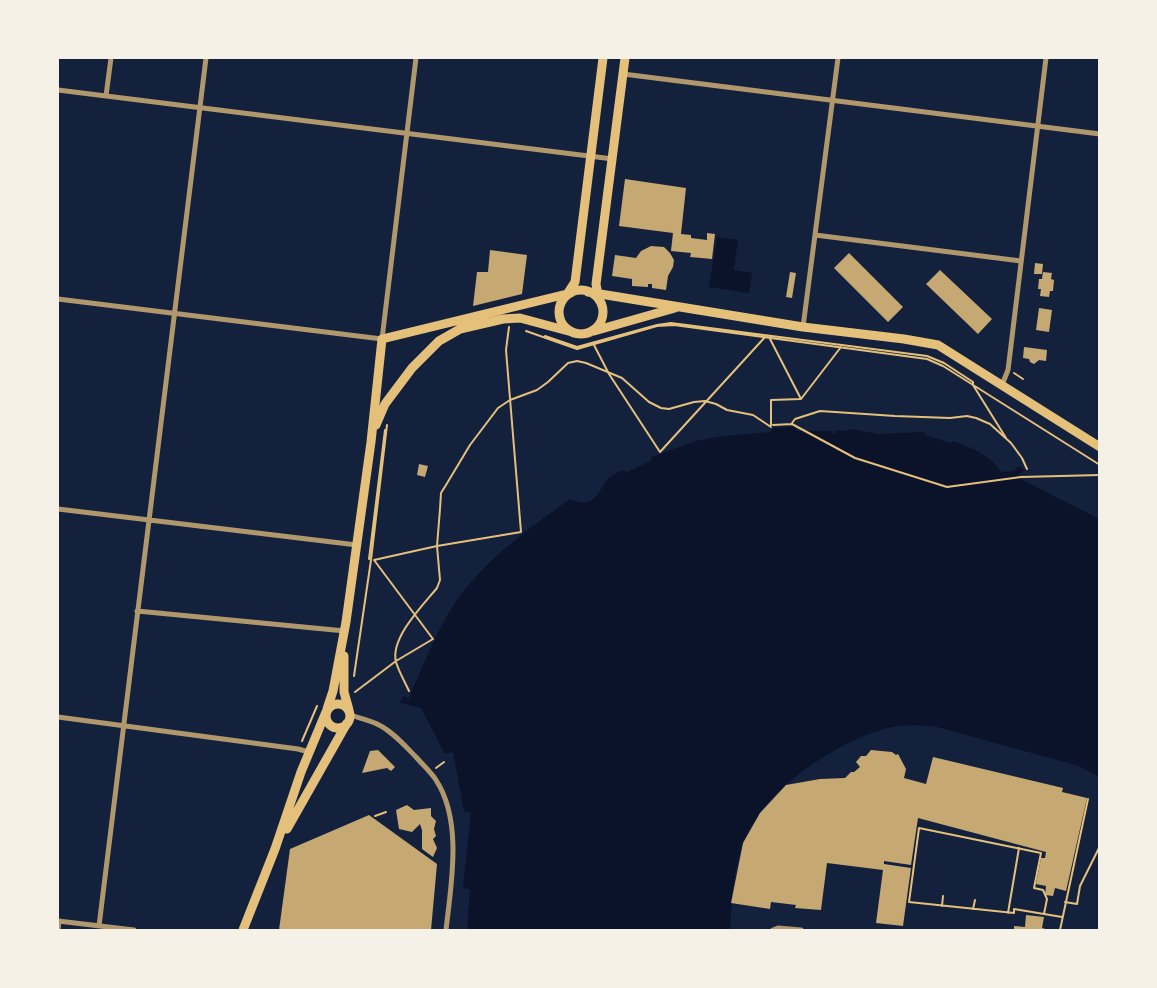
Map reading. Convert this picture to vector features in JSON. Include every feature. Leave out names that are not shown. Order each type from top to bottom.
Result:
[{"type":"main road","points":[[572,332],[563,325],[559,314],[561,303],[568,295],[574,282],[603,58]]},
{"type":"main road","points":[[590,332],[601,320],[603,310],[595,295],[625,58]]},
{"type":"main road","points":[[243,930],[333,692],[345,631],[358,545],[382,339],[583,290],[595,295],[803,327],[938,345],[1100,447]]},
{"type":"main road","points":[[371,442],[385,404],[397,387],[428,352],[447,336],[474,325],[511,318],[537,321],[584,334],[678,307]]},
{"type":"main road","points":[[275,849],[348,716],[344,683],[345,631]]},
{"type":"main road","points":[[333,704],[340,704],[348,716],[340,728],[332,726],[326,720],[327,711],[333,704]]},
{"type":"street","points":[[106,96],[111,58]]},
{"type":"street","points":[[99,926],[206,58]]},
{"type":"street","points":[[58,299],[382,339],[416,58]]},
{"type":"street","points":[[803,327],[838,58]]},
{"type":"street","points":[[1002,385],[1008,370],[1046,58]]},
{"type":"street","points":[[623,74],[1100,134]]},
{"type":"street","points":[[58,90],[613,159]]},
{"type":"street","points":[[815,235],[1021,261]]},
{"type":"street","points":[[58,509],[358,545]]},
{"type":"street","points":[[137,611],[345,631]]},
{"type":"street","points":[[348,716],[374,723],[388,730],[424,765],[441,789],[450,814],[452,840],[446,930]]},
{"type":"street","points":[[58,717],[309,752]]},
{"type":"street","points":[[58,930],[58,921],[134,930]]},
{"type":"street","points":[[773,930],[778,928],[801,930]]},
{"type":"path","points":[[520,327],[572,348],[581,348],[670,324],[933,358],[973,382],[973,385],[1006,438],[1022,458],[1027,470]]},
{"type":"path","points":[[354,687],[353,693],[396,661],[432,639],[374,560],[437,546],[521,532],[506,350],[508,326]]},
{"type":"path","points":[[503,327],[514,327]]},
{"type":"path","points":[[594,344],[609,374],[660,452],[705,401],[768,336]]},
{"type":"path","points":[[768,336],[801,398]]},
{"type":"path","points":[[410,691],[396,661],[398,642],[437,588],[440,580],[437,546],[442,494],[482,428],[498,408],[510,400],[537,390],[568,363],[577,361],[593,365],[627,381],[649,402],[660,408],[669,409],[705,401],[727,410],[753,415],[771,427],[771,400],[801,398],[842,346]]},
{"type":"path","points":[[973,385],[1100,466]]},
{"type":"path","points":[[792,424],[795,419],[820,411],[950,418],[967,416],[985,421],[1006,438]]},
{"type":"path","points":[[354,679],[371,560],[386,424],[369,559]]},
{"type":"path","points":[[773,425],[792,424],[855,458],[947,487],[1021,477],[1100,475]]},
{"type":"path","points":[[302,740],[319,701]]},
{"type":"path","points":[[1060,930],[1088,799]]},
{"type":"path","points":[[375,816],[386,812]]},
{"type":"path","points":[[1044,914],[1047,899],[1043,890],[1034,888],[1041,854],[919,828],[909,902],[1014,913],[1014,909],[1044,914],[1062,917]]},
{"type":"path","points":[[1065,902],[1077,904],[1080,886],[1100,846]]},
{"type":"path","points":[[1008,912],[1019,848]]},
{"type":"path","points":[[942,906],[943,896]]},
{"type":"path","points":[[974,909],[975,900]]},
{"type":"water","points":[[717,237],[738,240],[734,270],[752,273],[749,293],[709,287]]},
{"type":"water","points":[[794,426],[797,431],[831,431],[832,433],[835,433],[836,430],[845,431],[851,429],[878,434],[924,432],[925,435],[951,443],[954,441],[986,456],[1001,472],[1014,471],[1018,466],[1025,470],[1019,474],[1019,478],[1099,519],[1099,777],[1079,766],[937,727],[911,725],[884,729],[843,746],[801,772],[766,806],[752,824],[743,844],[737,865],[730,930],[467,930],[470,889],[463,888],[471,812],[464,812],[453,752],[445,754],[421,708],[400,703],[403,696],[409,698],[434,642],[456,601],[477,576],[514,541],[570,499],[578,502],[589,502],[597,496],[608,478],[615,474],[624,470],[626,472],[651,461],[651,457],[696,441],[722,436],[770,432],[774,428]]},
{"type":"building","points":[[625,179],[686,188],[681,234],[691,235],[691,238],[707,240],[707,233],[715,234],[712,259],[690,257],[691,253],[671,251],[673,233],[619,226]]},
{"type":"building","points":[[651,246],[664,247],[674,260],[673,267],[668,276],[666,290],[652,288],[652,284],[648,284],[648,287],[632,286],[632,279],[612,276],[615,255],[636,258],[641,251]]},
{"type":"building","points":[[490,250],[527,255],[522,294],[473,306],[477,272],[488,272]]},
{"type":"building","points":[[849,253],[903,307],[888,322],[834,268]]},
{"type":"building","points":[[1035,263],[1043,264],[1042,274],[1034,274]]},
{"type":"building","points":[[940,270],[992,319],[978,334],[926,284]]},
{"type":"building","points":[[790,272],[796,273],[792,298],[786,297]]},
{"type":"building","points":[[1043,272],[1052,273],[1051,279],[1054,280],[1053,291],[1050,291],[1049,297],[1040,296],[1041,289],[1038,289],[1039,279],[1042,279]]},
{"type":"building","points":[[1039,308],[1052,310],[1049,332],[1036,330]]},
{"type":"building","points":[[1024,347],[1047,350],[1046,361],[1039,360],[1034,364],[1029,359],[1023,358]]},
{"type":"building","points":[[419,464],[428,466],[425,477],[417,475]]},
{"type":"building","points":[[378,750],[395,767],[391,771],[387,768],[362,773],[370,751]]},
{"type":"building","points":[[871,750],[898,754],[906,769],[904,778],[926,784],[933,757],[1063,788],[1062,792],[1087,798],[1066,891],[1055,888],[1053,896],[1045,895],[1046,886],[1036,884],[1041,858],[1045,858],[1046,852],[918,818],[911,865],[884,861],[884,864],[911,868],[903,926],[876,923],[883,870],[827,863],[821,910],[795,908],[796,905],[771,902],[770,909],[731,903],[743,843],[760,813],[786,785],[820,779],[845,778],[860,767],[856,762],[861,756],[866,756]]},
{"type":"building","points":[[407,805],[414,810],[431,808],[431,816],[436,821],[434,829],[436,836],[433,839],[437,848],[433,857],[422,849],[422,830],[420,824],[412,832],[399,829],[396,810]]},
{"type":"building","points":[[369,815],[437,864],[431,930],[279,930],[290,849]]},
{"type":"building","points":[[1026,915],[1044,917],[1042,928],[1049,930],[1014,930],[1014,926],[1025,927]]}]
